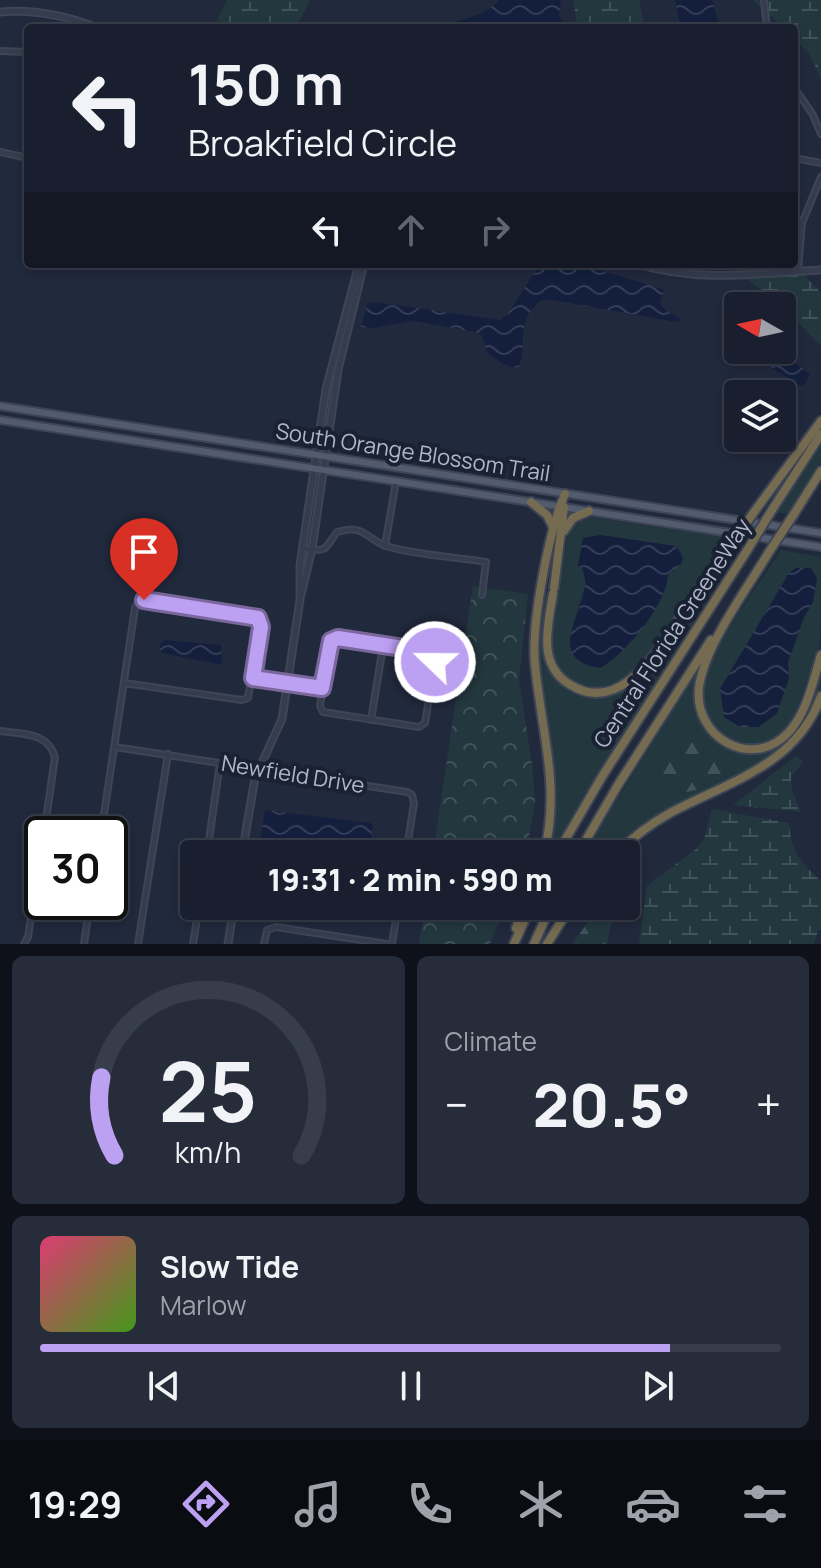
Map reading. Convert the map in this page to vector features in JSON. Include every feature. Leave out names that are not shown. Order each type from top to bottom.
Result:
[{"type":"highway","points":[[531,502],[547,515],[557,535],[554,591],[546,643],[555,670],[575,687],[604,693],[627,683],[646,665],[821,421]]},
{"type":"highway","name":"Central Florida GreeneWay","points":[[565,840],[603,775],[821,434]]},
{"type":"highway","name":"Central Florida GreeneWay","points":[[586,840],[821,471]]},
{"type":"highway","points":[[547,840],[552,786],[534,643],[539,604],[565,494]]},
{"type":"highway","points":[[557,535],[570,521],[589,511]]},
{"type":"highway","points":[[769,552],[705,664],[699,699],[707,726],[719,740],[737,748],[758,749],[780,740],[790,731],[801,712],[821,655]]},
{"type":"highway","points":[[632,840],[668,814],[774,760],[799,735],[821,696]]},
{"type":"highway","points":[[511,944],[519,920]]},
{"type":"highway","points":[[511,944],[524,920]]},
{"type":"highway","points":[[534,944],[545,920]]},
{"type":"highway","points":[[547,944],[562,920]]},
{"type":"main road","name":"South Orange Blossom Trail","points":[[0,406],[821,533]]},
{"type":"main road","name":"South Orange Blossom Trail","points":[[0,420],[821,547]]},
{"type":"main road","points":[[114,438],[129,435],[140,428]]},
{"type":"main road","points":[[421,485],[433,482],[442,475]]},
{"type":"street","points":[[764,0],[767,24]]},
{"type":"street","points":[[0,12],[31,12],[85,24]]},
{"type":"street","points":[[0,51],[24,52]]},
{"type":"street","points":[[798,94],[813,115],[821,134]]},
{"type":"street","points":[[0,152],[24,157]]},
{"type":"street","points":[[798,159],[821,163]]},
{"type":"street","points":[[798,271],[802,223],[821,177]]},
{"type":"street","points":[[798,222],[802,223]]},
{"type":"street","points":[[300,600],[302,548],[330,369],[361,268]]},
{"type":"street","points":[[244,840],[252,788],[282,719],[300,600],[312,549],[338,370],[361,268]]},
{"type":"street","points":[[654,268],[721,277],[821,268]]},
{"type":"street","points":[[330,369],[338,370]]},
{"type":"street","points":[[385,546],[396,481]]},
{"type":"street","points":[[302,548],[324,550],[337,532],[347,528],[370,533],[385,546],[486,562],[482,595]]},
{"type":"street","points":[[104,816],[135,608],[138,602],[144,600],[258,618],[261,627],[250,694],[242,700],[124,683]]},
{"type":"street","points":[[338,638],[429,652],[434,656],[427,717],[419,727],[323,712],[320,706],[322,688],[331,641],[338,638]]},
{"type":"street","points":[[371,720],[383,646]]},
{"type":"street","points":[[253,678],[322,688]]},
{"type":"street","points":[[0,738],[1,731],[39,737],[52,747],[55,757],[47,816]]},
{"type":"street","name":"Newfield Drive","points":[[114,747],[407,792],[412,795],[414,803],[408,840]]},
{"type":"street","points":[[138,944],[168,754]]},
{"type":"street","points":[[209,840],[220,763]]},
{"type":"street","points":[[24,944],[31,920]]},
{"type":"street","points":[[84,944],[87,920]]},
{"type":"street","points":[[193,944],[197,920]]},
{"type":"street","points":[[228,944],[232,920]]},
{"type":"street","points":[[264,944],[267,930],[276,927],[389,944],[395,920]]},
{"type":"green space","points":[[227,0],[310,0],[298,24],[215,24]]},
{"type":"green space","points":[[573,0],[639,0],[644,24],[577,24]]},
{"type":"green space","points":[[753,0],[821,0],[821,79],[810,55],[798,42],[798,24],[780,24]]},
{"type":"green space","points":[[734,268],[797,268],[821,292],[821,346],[796,320],[796,292],[764,292]]},
{"type":"green space","points":[[821,442],[821,463],[788,514],[776,512]]},
{"type":"green space","points":[[582,516],[733,538],[641,663],[621,680],[597,688],[577,683],[566,676],[557,665],[551,645],[569,526]],"holes":[[[600,535],[675,546],[683,558],[681,564],[668,575],[638,633],[573,624],[586,583],[582,567]]]},
{"type":"green space","points":[[733,547],[740,548],[597,775],[561,840],[549,840],[553,816],[536,656],[543,593],[548,594],[544,634],[546,659],[559,681],[571,689],[590,696],[607,695],[623,689],[638,678],[663,648]]},
{"type":"green space","points":[[781,550],[821,557],[820,642],[798,705],[787,726],[774,738],[760,744],[745,744],[731,740],[710,719],[704,704],[704,687],[725,635]],"holes":[[[813,602],[804,617],[788,662],[789,678],[777,713],[720,689],[742,652]]]},
{"type":"green space","points":[[473,586],[528,594],[519,680],[535,802],[528,840],[435,840]]},
{"type":"green space","points":[[699,668],[696,710],[700,722],[717,742],[729,749],[754,755],[778,745],[821,677],[814,705],[802,728],[765,764],[683,804],[632,840],[592,840]],"holes":[[[697,732],[709,745],[734,762],[735,773],[706,788],[677,794],[661,766],[678,734]]]},
{"type":"green space","points":[[697,732],[725,754],[737,769],[706,788],[677,794],[664,780],[662,766],[678,734]]},
{"type":"green space","points":[[796,756],[803,762],[791,777],[792,790],[801,812],[733,805]]},
{"type":"green space","points":[[712,809],[789,823],[798,856],[821,881],[821,929],[814,944],[639,944],[647,886],[696,849],[704,839]]},
{"type":"green space","points":[[423,920],[499,920],[490,944],[419,944]]},
{"type":"green space","points":[[590,920],[612,920],[607,944],[572,944]]},
{"type":"water","points":[[499,0],[561,0],[559,16],[563,24],[437,24],[458,21],[493,6]]},
{"type":"water","points":[[675,0],[712,0],[719,24],[680,24]]},
{"type":"water","points":[[537,268],[592,268],[664,290],[660,303],[666,311],[682,320],[676,322],[541,300],[524,325],[519,367],[502,363],[487,353],[482,336],[476,332],[414,321],[374,328],[361,327],[368,303],[374,302],[500,320],[507,315]]},
{"type":"water","points":[[766,364],[796,364],[810,374],[805,384],[800,386],[796,380],[791,380]]},
{"type":"water","points":[[600,535],[675,546],[683,558],[681,564],[668,575],[660,600],[643,628],[621,652],[600,668],[574,656],[570,647],[585,586],[582,568],[578,566],[583,538]]},
{"type":"water","points":[[796,568],[811,568],[817,578],[813,602],[804,617],[788,662],[789,678],[777,713],[759,727],[740,727],[724,717],[720,689],[789,573]]},
{"type":"water","points":[[165,640],[221,645],[222,665],[162,653],[159,645]]},
{"type":"water","points":[[265,810],[373,825],[371,840],[260,840]]},
{"type":"route","points":[[144,600],[258,618],[261,627],[253,678],[322,688],[328,649],[331,641],[338,638],[429,652],[435,662]]}]
